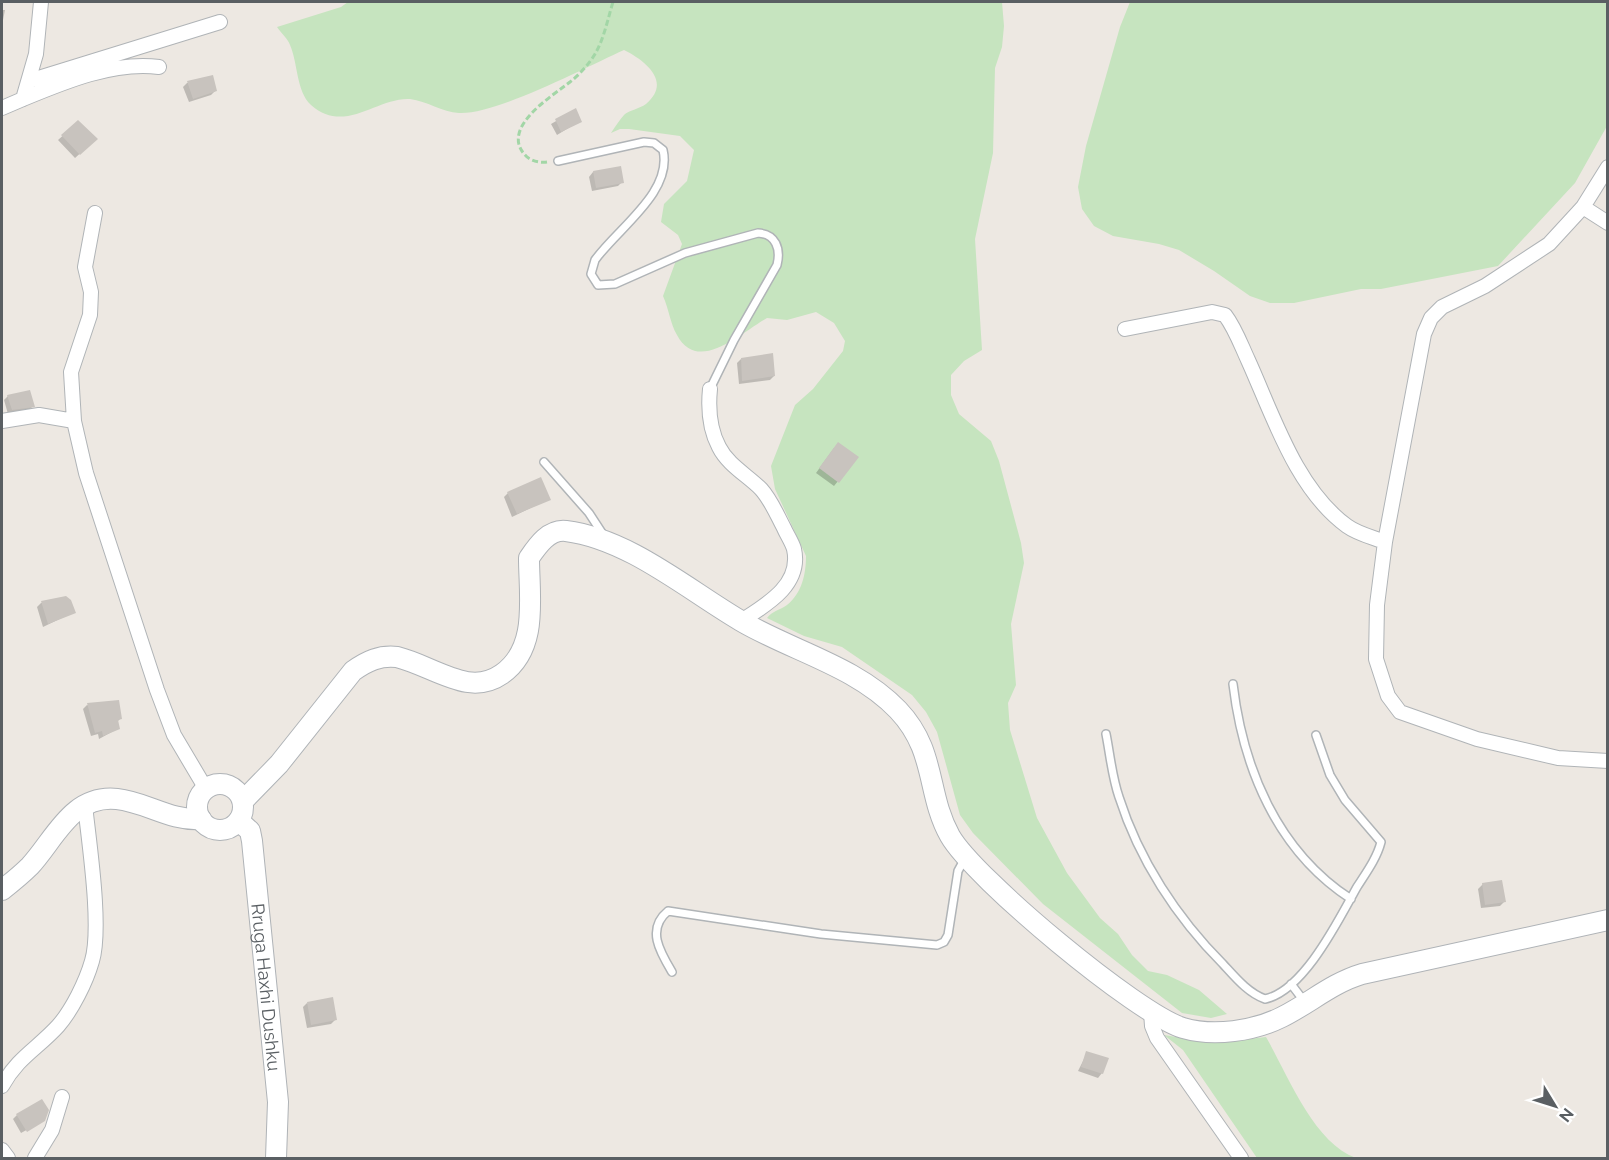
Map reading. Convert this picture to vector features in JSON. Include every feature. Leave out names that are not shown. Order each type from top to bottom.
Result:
[{"type":"street","points":[[23,99],[36,54],[42,2]]},
{"type":"street","points":[[29,81],[220,22]]},
{"type":"street","points":[[2,108],[70,81],[118,68],[142,64],[159,67]]},
{"type":"street","points":[[1608,167],[1583,207],[1549,244],[1485,286],[1442,307],[1431,318],[1424,334],[1411,393],[1385,542],[1377,605],[1376,659],[1388,696],[1400,712],[1500,744],[1558,758],[1608,761]]},
{"type":"street","points":[[1583,207],[1608,223]]},
{"type":"street","points":[[95,213],[85,267],[91,292],[90,315],[71,372],[74,421],[86,473],[157,690],[174,735],[206,789]]},
{"type":"street","points":[[1125,330],[1212,312],[1225,315],[1291,453],[1308,483],[1331,512],[1347,526],[1385,542]]},
{"type":"street","points":[[710,389],[708,411],[719,448],[730,462],[762,490],[794,549],[794,569],[787,585],[773,600],[741,621]]},
{"type":"street","points":[[2,421],[39,415],[74,421]]},
{"type":"street","points":[[243,801],[230,786],[218,784],[206,789],[198,800],[201,819],[206,825],[220,830],[234,826],[242,815],[243,801],[279,764],[352,671],[364,663],[387,656],[397,657],[464,681],[477,683],[494,679],[513,666],[526,645],[529,558],[537,546],[550,534],[563,531],[610,546],[672,576],[741,621],[869,685],[900,712],[923,748],[941,813],[950,836],[965,858],[1090,967],[1151,1012],[1170,1023],[1200,1032],[1221,1032],[1266,1023],[1305,1004],[1345,979],[1608,920]]},
{"type":"street","points":[[2,890],[31,865],[64,821],[85,805],[116,798],[184,820],[201,819]]},
{"type":"street","points":[[2,1086],[13,1066],[58,1025],[76,998],[93,960],[95,925],[85,805]]},
{"type":"street","name":"Rruga Haxhi Dushku","points":[[239,821],[250,831],[252,841],[278,1102],[276,1158]]},
{"type":"street","points":[[1151,1012],[1152,1026],[1157,1038],[1241,1158]]},
{"type":"street","points":[[35,1158],[52,1130],[62,1097]]},
{"type":"street","points":[[2,1150],[8,1158]]},
{"type":"lane","points":[[558,161],[644,142],[654,143],[663,150],[666,162],[664,175],[656,190],[595,260],[591,274],[598,285],[615,284],[685,252],[758,233],[766,233],[776,241],[780,253],[777,265],[734,340],[710,389]]},
{"type":"lane","points":[[544,462],[589,513],[610,546]]},
{"type":"lane","points":[[1233,684],[1241,737],[1251,770],[1266,803],[1304,861],[1327,884],[1351,899]]},
{"type":"lane","points":[[1106,734],[1118,796],[1132,832],[1176,910],[1207,948],[1259,997],[1272,998],[1291,984],[1323,949],[1381,842],[1345,800],[1330,775],[1316,735]]},
{"type":"lane","points":[[672,972],[661,954],[656,934],[656,924],[668,911],[820,934],[937,945],[944,942],[948,935],[958,871],[965,858]]},
{"type":"lane","points":[[1291,984],[1305,1004]]},
{"type":"path","points":[[558,161],[543,162],[526,156],[520,149],[519,139],[525,121],[550,95],[570,82],[596,54],[613,2]]},
{"type":"green space","points":[[348,2],[1002,2],[1004,26],[1002,47],[995,68],[993,153],[975,239],[982,350],[964,361],[951,375],[951,395],[959,414],[991,441],[999,461],[1021,543],[1024,563],[1011,624],[1016,685],[1008,703],[1010,730],[1037,818],[1067,873],[1100,918],[1118,934],[1132,955],[1148,971],[1167,975],[1199,990],[1227,1014],[1211,1018],[1182,1013],[1043,904],[973,833],[960,815],[937,732],[926,712],[912,695],[842,647],[804,636],[767,618],[787,605],[800,589],[806,556],[775,489],[771,466],[795,405],[813,389],[843,351],[845,341],[834,323],[816,312],[787,320],[767,318],[733,340],[708,351],[696,351],[686,346],[677,335],[663,296],[682,244],[678,235],[661,222],[664,204],[687,181],[694,150],[680,136],[629,129],[620,129],[611,133],[625,114],[646,104],[653,96],[657,88],[656,80],[647,66],[624,50],[517,98],[475,112],[453,112],[410,99],[385,103],[349,116],[336,116],[324,113],[306,99],[290,45],[277,27],[341,7]]},
{"type":"green space","points":[[1130,2],[1607,2],[1607,126],[1575,183],[1498,266],[1381,289],[1361,289],[1294,303],[1270,303],[1250,296],[1179,250],[1113,236],[1094,226],[1082,209],[1078,187],[1086,146],[1120,27]]},
{"type":"green space","points":[[1164,1035],[1213,1043],[1266,1037],[1314,1123],[1341,1150],[1356,1158],[1257,1158],[1183,1050]]},
{"type":"building","points":[[213,75],[217,91],[193,99],[187,81]]},
{"type":"building","points":[[576,108],[582,122],[561,132],[555,119]]},
{"type":"building","points":[[78,120],[98,139],[80,155],[61,135]]},
{"type":"building","points":[[621,166],[624,183],[596,188],[593,171]]},
{"type":"building","points":[[773,353],[775,376],[742,381],[741,358]]},
{"type":"building","points":[[30,390],[35,407],[12,410],[7,395]]},
{"type":"building","points":[[838,442],[859,457],[839,483],[819,468]]},
{"type":"building","points":[[541,477],[551,500],[517,514],[507,492]]},
{"type":"building","points":[[66,596],[71,600],[76,613],[48,624],[41,601]]},
{"type":"building","points":[[119,700],[122,719],[118,720],[120,729],[103,736],[102,731],[95,733],[87,703]]},
{"type":"building","points":[[1502,880],[1506,902],[1485,905],[1482,883]]},
{"type":"building","points":[[333,997],[337,1020],[311,1025],[307,1002]]},
{"type":"building","points":[[1086,1051],[1109,1058],[1103,1074],[1081,1067]]},
{"type":"building","points":[[42,1099],[49,1110],[45,1121],[27,1132],[16,1114]]}]
